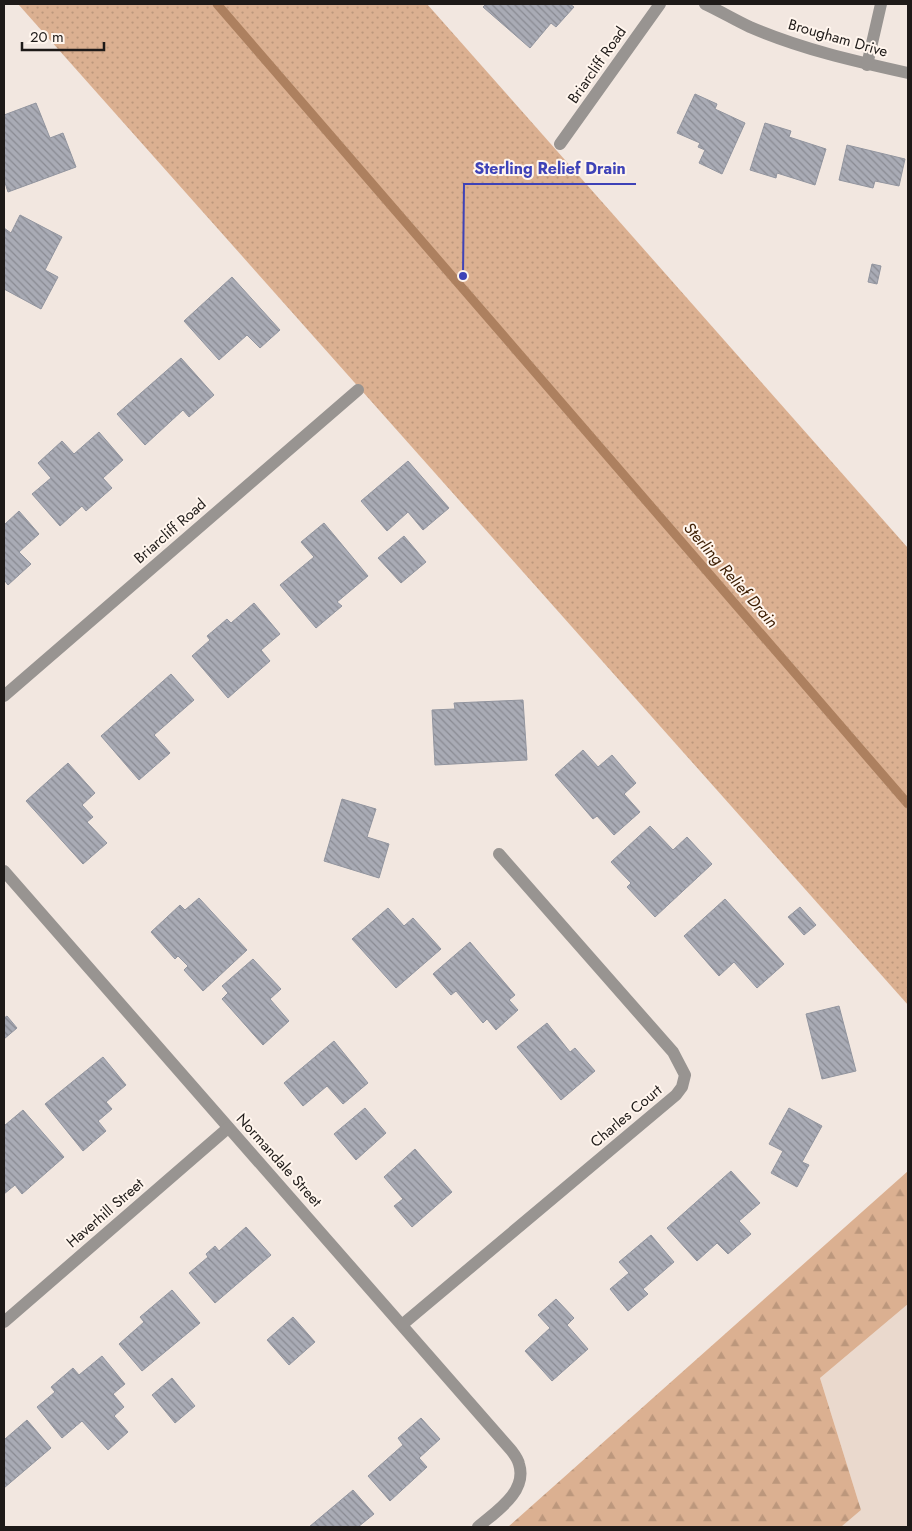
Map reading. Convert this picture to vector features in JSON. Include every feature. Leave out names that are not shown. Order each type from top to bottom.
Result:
[{"type":"street","name":"Briarcliff Road","points":[[560,144],[660,4]]},
{"type":"street","name":"Brougham Drive","points":[[706,4],[749,26],[798,45],[868,65],[908,73]]},
{"type":"street","points":[[868,65],[881,4]]},
{"type":"street","name":"Briarcliff Road","points":[[4,696],[358,390]]},
{"type":"street","name":"Charles Court","points":[[402,1324],[676,1095],[682,1087],[685,1075],[673,1052],[499,854]]},
{"type":"street","name":"Normandale Street","points":[[4,871],[511,1450],[519,1463],[521,1476],[516,1490],[508,1502],[478,1527]]},
{"type":"street","name":"Haverhill Street","points":[[4,1322],[228,1128]]},
{"type":"shaded area","points":[[908,1304],[908,1527],[841,1527],[861,1510],[820,1378]]},
{"type":"green space","name":"Sterling Relief Drain","points":[[18,4],[427,4],[908,548],[908,1005]]},
{"type":"green space","points":[[908,1171],[908,1304],[820,1378],[861,1510],[841,1527],[508,1527]]},
{"type":"building","points":[[486,4],[570,4],[574,7],[556,27],[551,23],[530,48],[483,7]]},
{"type":"building","points":[[695,94],[717,104],[715,109],[745,123],[722,174],[699,163],[705,150],[698,147],[700,143],[677,133]]},
{"type":"building","points":[[36,103],[50,138],[63,133],[76,167],[8,192],[4,180],[4,115]]},
{"type":"building","points":[[765,123],[791,131],[789,137],[826,149],[815,185],[777,173],[776,178],[750,170]]},
{"type":"building","points":[[847,145],[905,159],[899,186],[875,181],[873,188],[839,180]]},
{"type":"building","points":[[20,215],[62,237],[45,270],[58,277],[41,309],[4,289],[4,228],[11,233]]},
{"type":"building","points":[[872,264],[881,266],[877,284],[868,282]]},
{"type":"building","points":[[232,277],[280,330],[260,348],[247,335],[219,360],[184,321]]},
{"type":"building","points":[[181,358],[214,395],[189,417],[183,410],[145,445],[117,414]]},
{"type":"building","points":[[99,432],[123,460],[103,478],[112,488],[86,511],[82,506],[60,526],[32,494],[51,478],[38,463],[62,441],[74,454]]},
{"type":"building","points":[[408,461],[449,508],[423,530],[408,512],[387,531],[361,501]]},
{"type":"building","points":[[19,511],[39,534],[19,552],[31,564],[8,585],[5,581],[4,583],[4,525]]},
{"type":"building","points":[[324,523],[368,576],[337,602],[342,606],[316,628],[280,585],[314,557],[301,542]]},
{"type":"building","points":[[404,536],[426,562],[401,583],[378,558]]},
{"type":"building","points":[[254,603],[280,634],[261,650],[270,661],[228,698],[192,656],[210,640],[207,636],[227,619],[231,623]]},
{"type":"building","points":[[171,674],[194,700],[154,735],[170,753],[139,780],[101,736]]},
{"type":"building","points":[[523,700],[527,760],[435,765],[432,710],[455,709],[454,703]]},
{"type":"building","points":[[583,750],[598,767],[612,755],[636,783],[624,794],[640,812],[614,835],[597,816],[593,819],[555,775]]},
{"type":"building","points":[[68,763],[95,793],[82,805],[93,817],[87,822],[107,843],[83,864],[26,801]]},
{"type":"building","points":[[342,799],[376,809],[367,837],[389,844],[379,878],[324,861]]},
{"type":"building","points":[[650,826],[673,850],[687,837],[712,864],[655,917],[627,887],[631,883],[611,862]]},
{"type":"building","points":[[199,898],[247,950],[203,991],[184,970],[188,966],[178,956],[175,959],[151,932],[180,905],[185,910]]},
{"type":"building","points":[[725,899],[784,964],[757,988],[734,962],[719,976],[684,936]]},
{"type":"building","points":[[800,907],[816,925],[804,935],[788,917]]},
{"type":"building","points":[[388,908],[404,926],[413,918],[441,949],[396,988],[352,939]]},
{"type":"building","points":[[470,942],[515,995],[509,1000],[518,1010],[496,1030],[487,1019],[483,1023],[456,991],[451,995],[433,974]]},
{"type":"building","points":[[253,959],[281,989],[270,999],[289,1021],[263,1045],[222,999],[228,993],[222,986]]},
{"type":"building","points":[[839,1006],[856,1071],[822,1079],[806,1014]]},
{"type":"building","points":[[7,1016],[17,1028],[4,1039],[4,1018]]},
{"type":"building","points":[[547,1023],[570,1052],[575,1048],[595,1071],[561,1100],[517,1047]]},
{"type":"building","points":[[334,1041],[368,1083],[343,1104],[327,1086],[303,1106],[284,1083]]},
{"type":"building","points":[[103,1057],[126,1085],[106,1102],[112,1109],[98,1121],[106,1131],[83,1151],[45,1104]]},
{"type":"building","points":[[365,1108],[386,1133],[356,1160],[334,1134]]},
{"type":"building","points":[[789,1108],[822,1126],[802,1162],[809,1165],[797,1187],[771,1173],[783,1151],[769,1144]]},
{"type":"building","points":[[23,1110],[64,1157],[22,1194],[15,1185],[4,1194],[4,1126]]},
{"type":"building","points":[[415,1149],[452,1192],[412,1227],[394,1206],[403,1199],[384,1177]]},
{"type":"building","points":[[731,1171],[760,1203],[739,1221],[751,1234],[728,1254],[717,1243],[697,1261],[667,1228]]},
{"type":"building","points":[[246,1227],[271,1255],[215,1303],[189,1273],[208,1257],[206,1254],[215,1246],[219,1251]]},
{"type":"building","points":[[651,1235],[674,1262],[643,1289],[648,1294],[628,1311],[610,1289],[629,1273],[619,1262]]},
{"type":"building","points":[[172,1290],[200,1323],[142,1371],[119,1344],[144,1322],[140,1317]]},
{"type":"building","points":[[556,1299],[574,1318],[567,1325],[588,1349],[552,1381],[525,1351],[550,1328],[538,1315]]},
{"type":"building","points":[[293,1317],[315,1342],[289,1365],[267,1340]]},
{"type":"building","points":[[102,1356],[125,1384],[113,1394],[124,1407],[114,1416],[128,1432],[108,1450],[82,1421],[62,1438],[37,1407],[55,1392],[51,1387],[73,1368],[79,1375]]},
{"type":"building","points":[[172,1378],[195,1406],[175,1423],[152,1395]]},
{"type":"building","points":[[421,1418],[440,1439],[419,1458],[427,1467],[390,1501],[368,1476],[403,1445],[398,1438]]},
{"type":"building","points":[[27,1420],[51,1448],[4,1488],[4,1437],[5,1439]]},
{"type":"building","points":[[353,1490],[374,1514],[358,1527],[309,1527]]},
{"type":"waterway","name":"Sterling Relief Drain","points":[[217,4],[908,804]]},
{"type":"place","name":"Sterling Relief Drain","points":[[463,276]]}]
